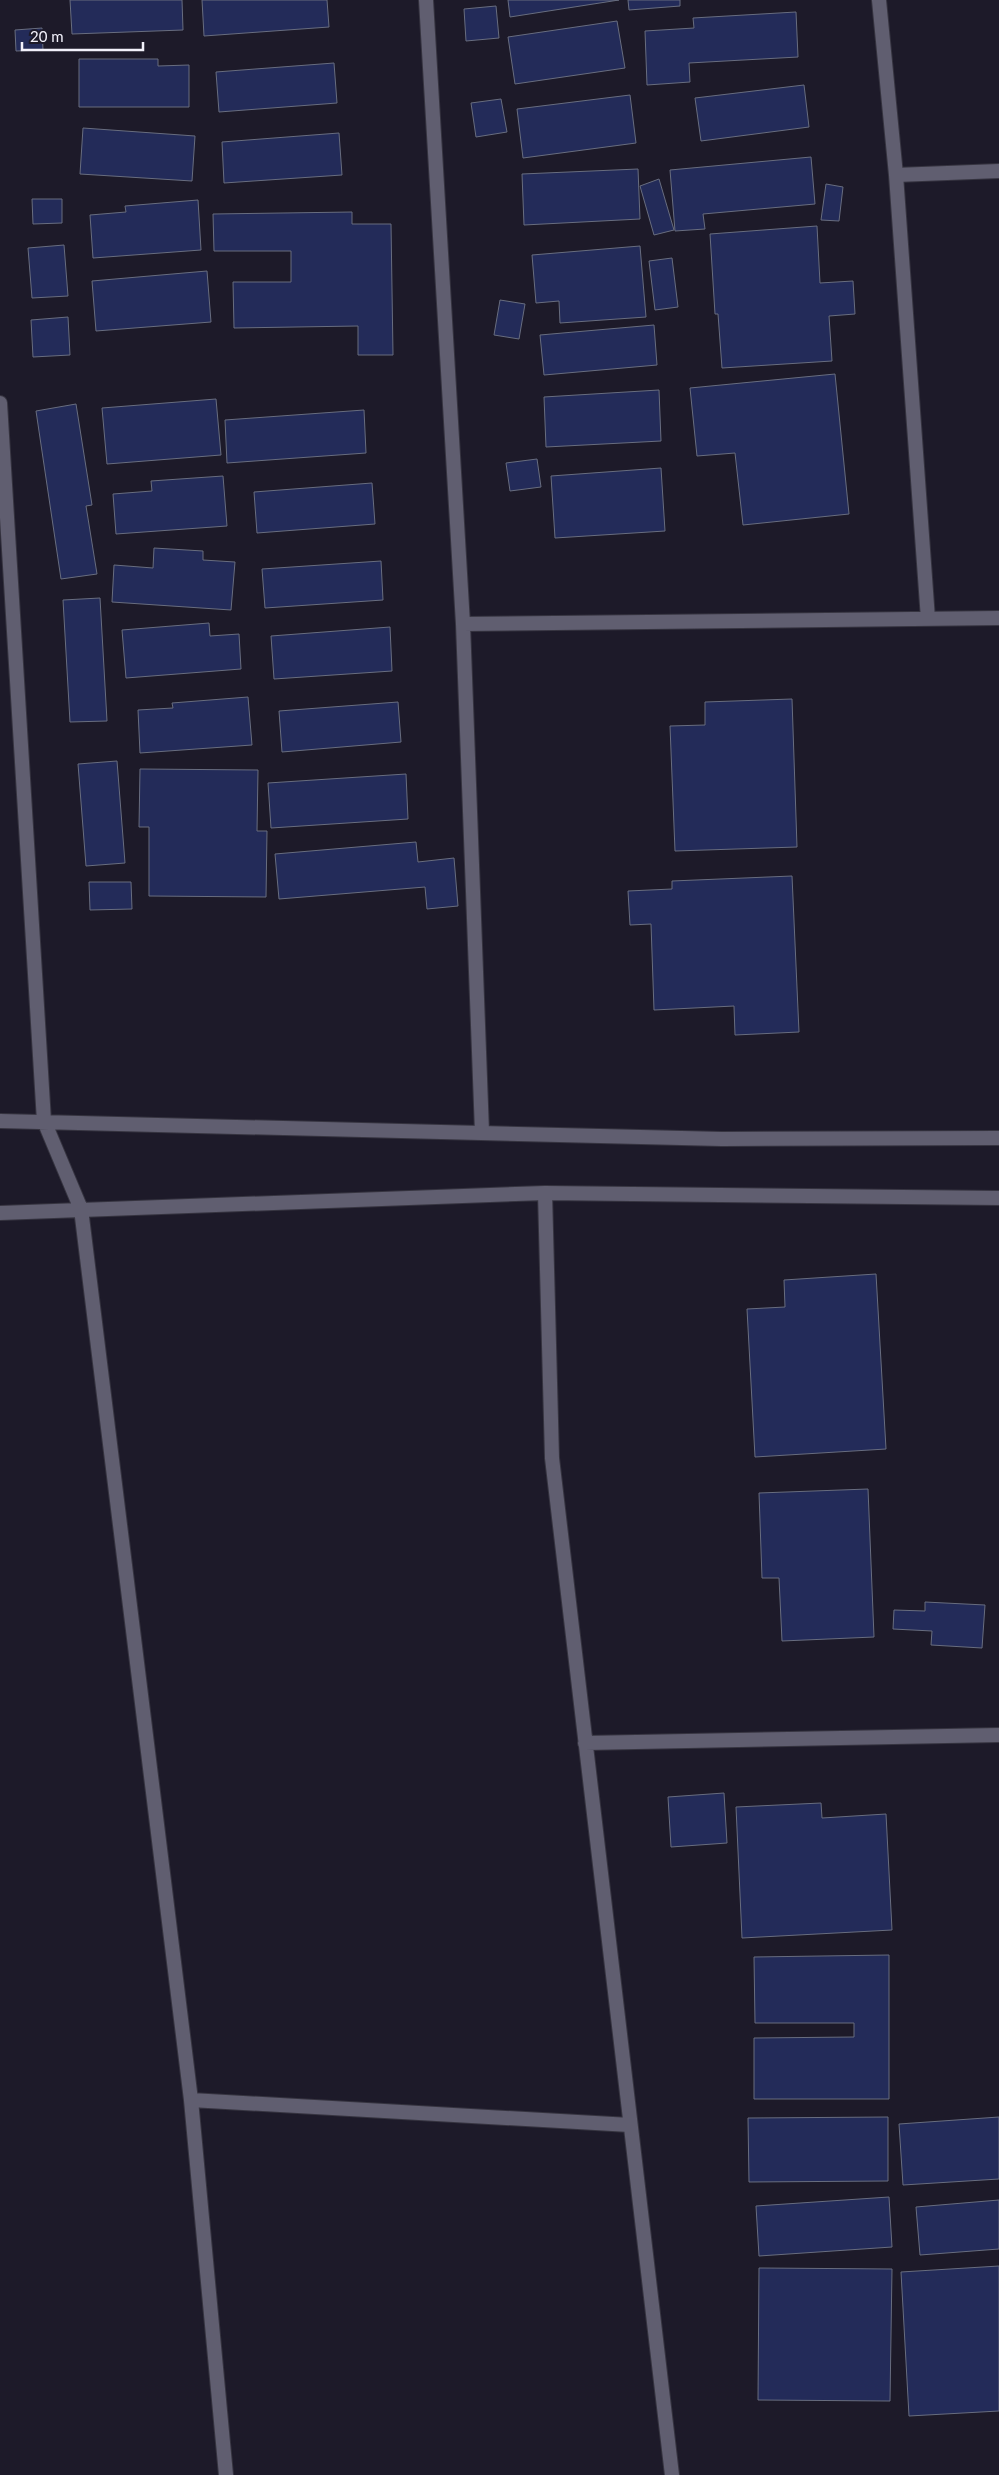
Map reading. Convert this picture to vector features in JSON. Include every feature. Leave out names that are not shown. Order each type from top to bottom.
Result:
[{"type":"street","points":[[426,0],[463,624],[482,1132]]},
{"type":"street","points":[[879,0],[896,175],[928,619]]},
{"type":"street","points":[[896,175],[999,171]]},
{"type":"street","points":[[0,402],[44,1121],[81,1209],[191,2100],[226,2475]]},
{"type":"street","points":[[463,624],[999,618]]},
{"type":"street","points":[[0,1121],[722,1139],[999,1138]]},
{"type":"street","points":[[545,1193],[552,1458],[672,2475]]},
{"type":"street","points":[[0,1213],[545,1193],[999,1198]]},
{"type":"street","points":[[585,1743],[999,1735]]},
{"type":"street","points":[[191,2100],[630,2125]]},
{"type":"building","points":[[70,0],[182,0],[183,30],[72,34]]},
{"type":"building","points":[[202,0],[327,0],[329,27],[204,36]]},
{"type":"building","points":[[508,0],[619,0],[510,17]]},
{"type":"building","points":[[628,0],[680,0],[680,6],[629,10]]},
{"type":"building","points":[[496,6],[499,38],[466,41],[464,9]]},
{"type":"building","points":[[796,12],[798,57],[689,63],[690,82],[647,85],[645,31],[694,28],[693,18]]},
{"type":"building","points":[[617,21],[625,68],[515,84],[508,37]]},
{"type":"building","points":[[42,28],[43,50],[16,51],[15,30]]},
{"type":"building","points":[[79,59],[158,59],[158,66],[189,65],[189,107],[79,107]]},
{"type":"building","points":[[334,63],[337,103],[219,112],[216,72]]},
{"type":"building","points":[[804,85],[809,127],[701,141],[695,98]]},
{"type":"building","points":[[630,95],[636,143],[523,158],[517,109]]},
{"type":"building","points":[[501,99],[507,132],[476,137],[471,103]]},
{"type":"building","points":[[83,128],[195,136],[192,181],[80,174]]},
{"type":"building","points":[[339,133],[342,175],[224,183],[222,142]]},
{"type":"building","points":[[811,157],[815,204],[703,214],[705,229],[675,231],[670,170]]},
{"type":"building","points":[[638,169],[640,219],[524,225],[522,174]]},
{"type":"building","points":[[659,179],[674,230],[654,235],[640,186]]},
{"type":"building","points":[[826,184],[843,187],[839,221],[821,220]]},
{"type":"building","points":[[32,199],[62,199],[62,223],[33,224]]},
{"type":"building","points":[[198,200],[201,250],[93,258],[90,215],[126,212],[125,206]]},
{"type":"building","points":[[352,212],[352,224],[391,224],[393,355],[358,355],[358,326],[234,328],[233,282],[291,282],[291,251],[214,251],[213,214]]},
{"type":"building","points":[[817,226],[820,283],[853,281],[855,314],[829,316],[832,361],[722,368],[718,314],[715,314],[710,234]]},
{"type":"building","points":[[64,245],[68,296],[32,298],[28,248]]},
{"type":"building","points":[[640,246],[646,317],[560,323],[559,301],[536,303],[532,255]]},
{"type":"building","points":[[672,258],[678,307],[655,310],[649,261]]},
{"type":"building","points":[[207,271],[211,322],[96,331],[92,281]]},
{"type":"building","points":[[500,300],[525,304],[519,339],[494,335]]},
{"type":"building","points":[[68,317],[70,355],[33,357],[31,320]]},
{"type":"building","points":[[654,325],[657,365],[544,375],[540,335]]},
{"type":"building","points":[[835,374],[849,514],[743,525],[735,453],[697,456],[690,388]]},
{"type":"building","points":[[659,390],[661,441],[546,447],[544,397]]},
{"type":"building","points":[[216,399],[221,455],[107,464],[102,408]]},
{"type":"building","points":[[76,404],[92,505],[86,506],[97,574],[61,579],[36,411]]},
{"type":"building","points":[[364,410],[366,453],[227,463],[225,420]]},
{"type":"building","points":[[537,459],[541,487],[510,491],[506,463]]},
{"type":"building","points":[[661,468],[665,531],[555,538],[551,476]]},
{"type":"building","points":[[223,476],[227,526],[116,534],[113,494],[152,491],[151,481]]},
{"type":"building","points":[[372,483],[375,524],[257,533],[254,492]]},
{"type":"building","points":[[154,548],[203,551],[203,560],[235,562],[231,610],[112,602],[114,565],[153,568]]},
{"type":"building","points":[[381,561],[383,600],[265,608],[262,569]]},
{"type":"building","points":[[100,598],[107,721],[70,722],[63,600]]},
{"type":"building","points":[[209,623],[210,636],[239,634],[241,669],[126,678],[122,630]]},
{"type":"building","points":[[390,627],[392,671],[274,679],[271,636]]},
{"type":"building","points":[[248,697],[252,745],[140,753],[138,710],[173,708],[172,703]]},
{"type":"building","points":[[792,699],[797,847],[675,851],[670,726],[705,725],[705,702]]},
{"type":"building","points":[[398,702],[401,742],[282,752],[279,711]]},
{"type":"building","points":[[117,761],[125,863],[86,866],[78,764]]},
{"type":"building","points":[[140,769],[258,770],[257,831],[267,831],[266,897],[149,896],[149,827],[139,827]]},
{"type":"building","points":[[406,774],[408,819],[271,828],[268,783]]},
{"type":"building","points":[[416,842],[418,862],[454,858],[458,906],[427,909],[425,887],[279,899],[275,854]]},
{"type":"building","points":[[792,876],[799,1032],[735,1035],[734,1006],[654,1010],[651,924],[630,925],[628,891],[672,889],[672,881]]},
{"type":"building","points":[[89,882],[131,882],[132,909],[90,910]]},
{"type":"building","points":[[876,1274],[886,1449],[755,1457],[747,1309],[785,1307],[784,1280]]},
{"type":"building","points":[[868,1489],[874,1637],[782,1641],[779,1578],[762,1578],[759,1493]]},
{"type":"building","points":[[925,1602],[985,1605],[982,1648],[931,1645],[932,1631],[893,1629],[894,1610],[925,1611]]},
{"type":"building","points":[[724,1793],[727,1843],[671,1847],[668,1797]]},
{"type":"building","points":[[821,1803],[822,1818],[886,1814],[892,1930],[742,1938],[736,1807]]},
{"type":"building","points":[[889,1955],[889,2099],[754,2099],[754,2038],[854,2037],[854,2023],[755,2023],[754,1957]]},
{"type":"building","points":[[888,2117],[888,2181],[749,2182],[748,2118]]},
{"type":"building","points":[[999,2117],[999,2179],[903,2185],[899,2124]]},
{"type":"building","points":[[889,2197],[892,2247],[759,2256],[756,2206]]},
{"type":"building","points":[[999,2200],[999,2249],[920,2255],[916,2207]]},
{"type":"building","points":[[999,2266],[999,2411],[909,2416],[901,2272]]},
{"type":"building","points":[[759,2268],[892,2269],[890,2401],[758,2400]]}]
